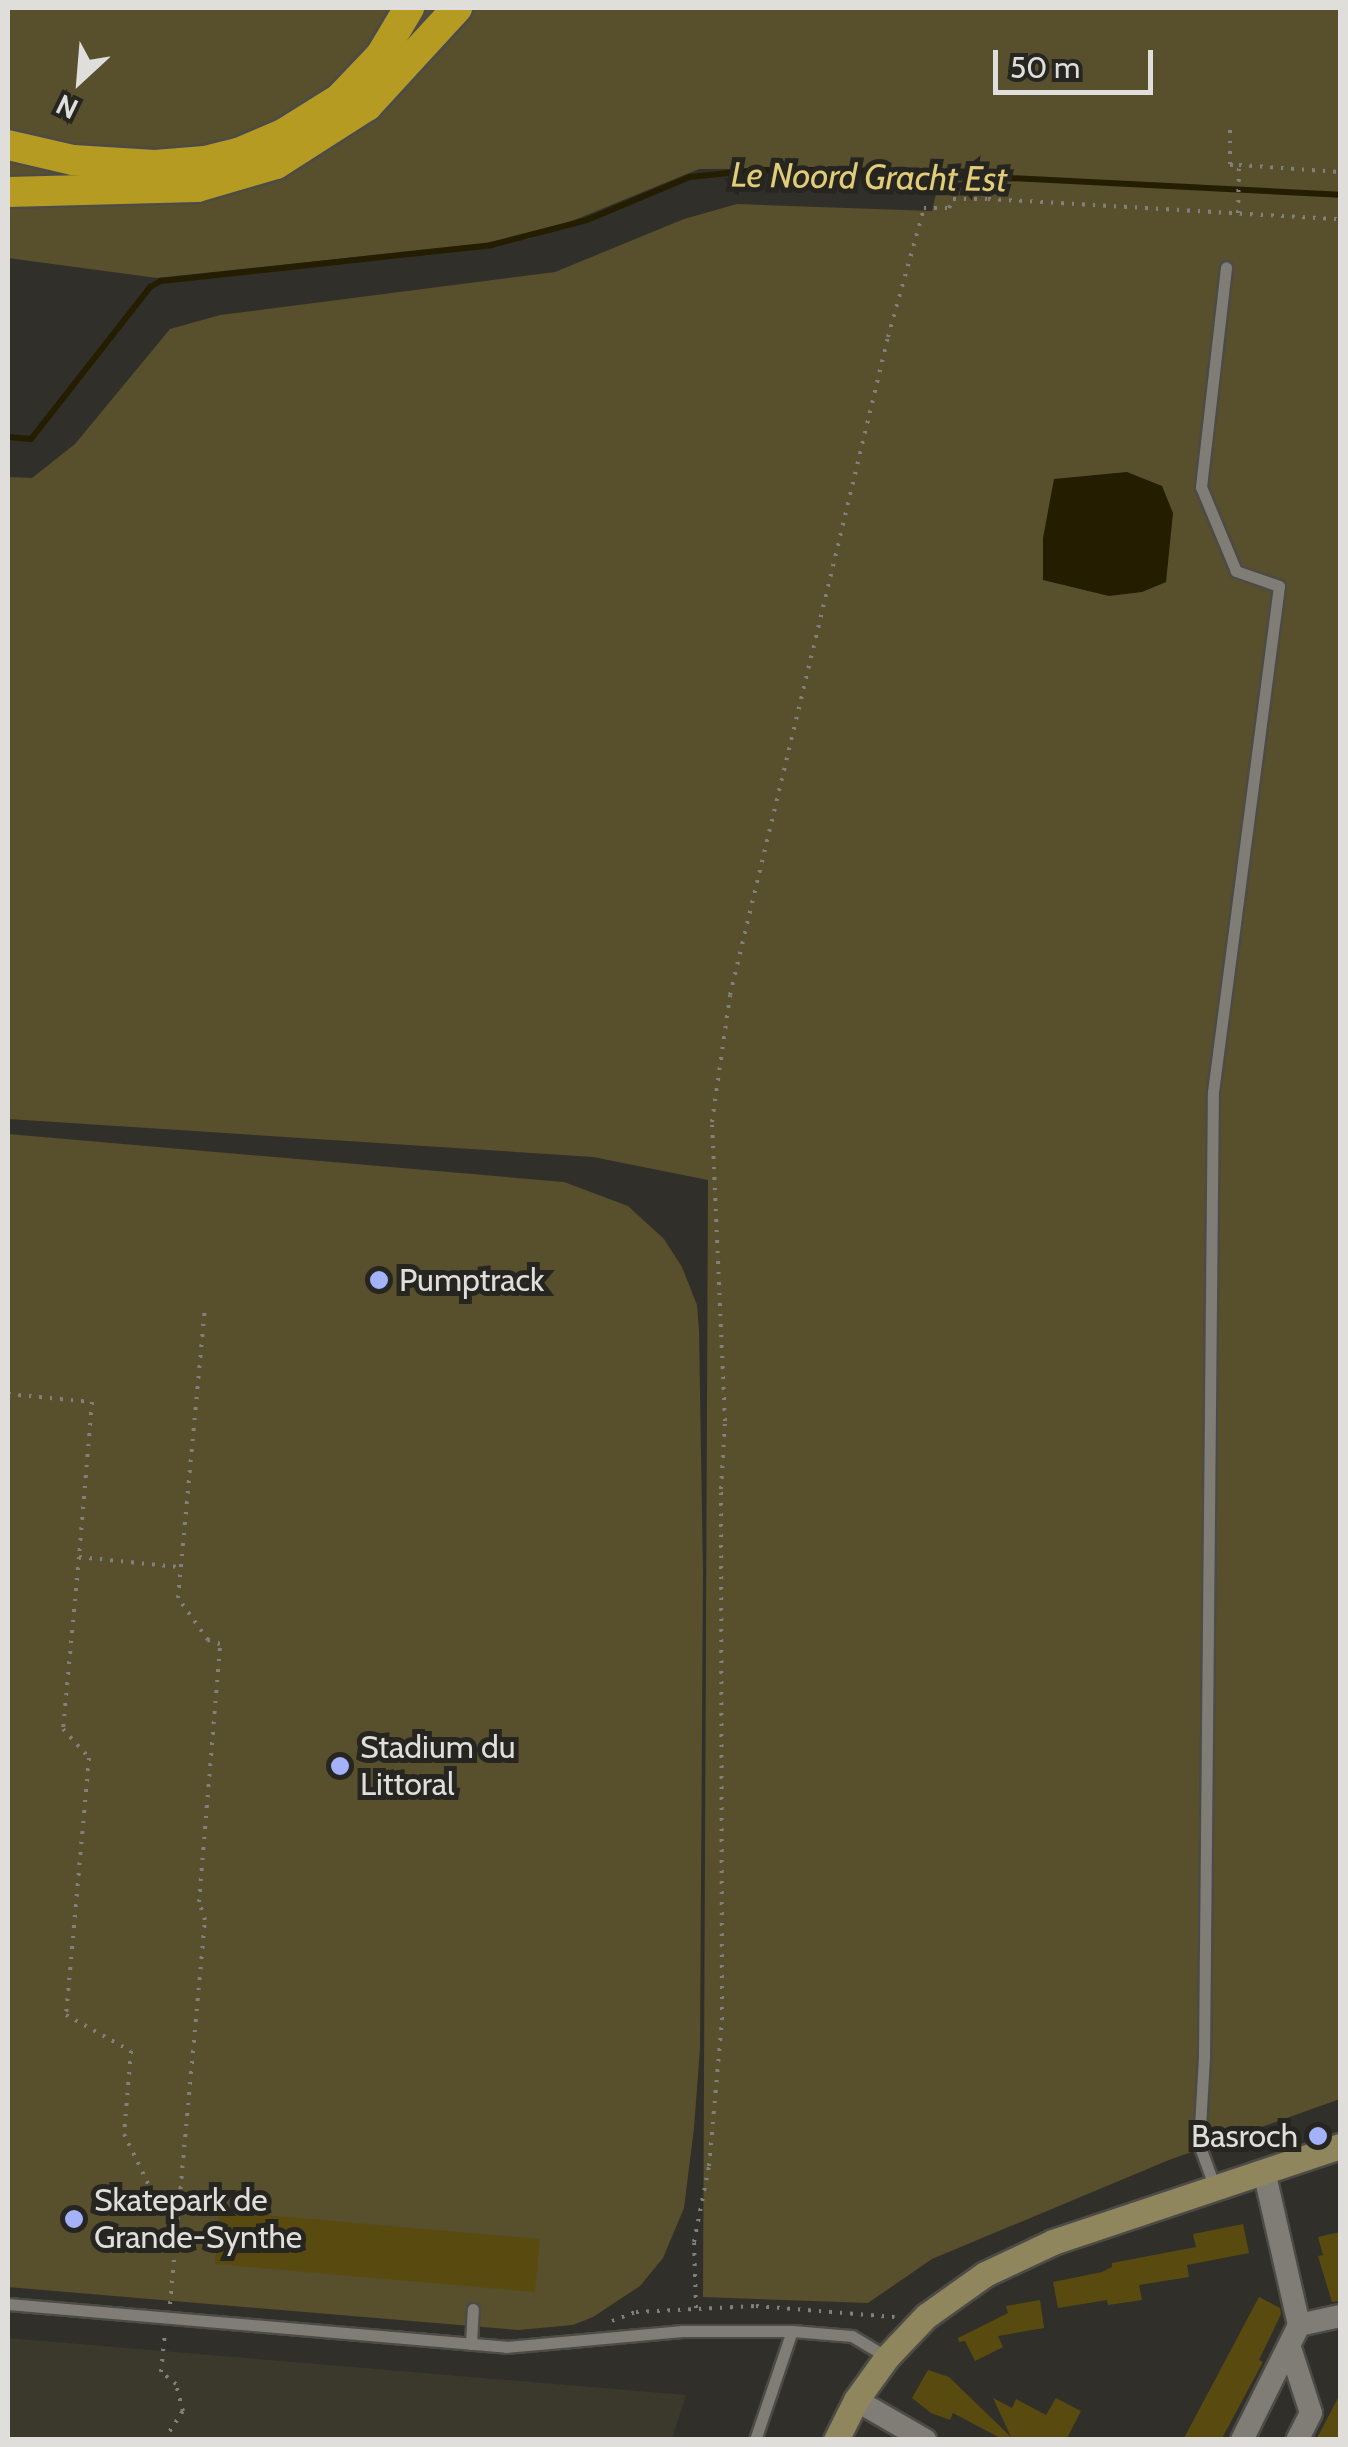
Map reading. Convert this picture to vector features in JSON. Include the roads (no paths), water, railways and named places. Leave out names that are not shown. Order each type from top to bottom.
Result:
[{"type":"highway","points":[[8,145],[59,158],[155,164],[205,161],[238,153],[283,134],[338,99],[372,67],[409,8]]},
{"type":"highway","points":[[8,192],[197,187],[276,164],[324,137],[367,106],[457,8]]},
{"type":"street","points":[[836,2440],[856,2400],[887,2357],[941,2304],[1001,2265],[1340,2146]]},
{"type":"street","points":[[1242,2440],[1299,2324],[1264,2172]]},
{"type":"street","points":[[1299,2324],[1340,2316]]},
{"type":"street","points":[[1290,2348],[1311,2413],[1297,2440]]},
{"type":"street","points":[[856,2400],[924,2440]]},
{"type":"lane","points":[[1215,2188],[1199,2144],[1204,2056],[1214,1092],[1279,586],[1236,570],[1202,487],[1226,268]]},
{"type":"lane","points":[[8,2304],[517,2347],[701,2330],[792,2331],[852,2336],[887,2357]]},
{"type":"lane","points":[[471,2344],[473,2309]]},
{"type":"lane","points":[[755,2440],[792,2331]]},
{"type":"waterway","name":"Le Noord Gracht Est","points":[[8,437],[31,439],[150,287],[161,281],[491,245],[587,220],[690,177],[758,170],[852,170],[1340,195]]},
{"type":"place","name":"Pumptrack","points":[[379,1280]]},
{"type":"place","name":"Stadium du Littoral","points":[[340,1766]]},
{"type":"place","name":"Basroch","points":[[1318,2136]]},
{"type":"place","name":"Skatepark de Grande-Synthe","points":[[74,2219]]}]
